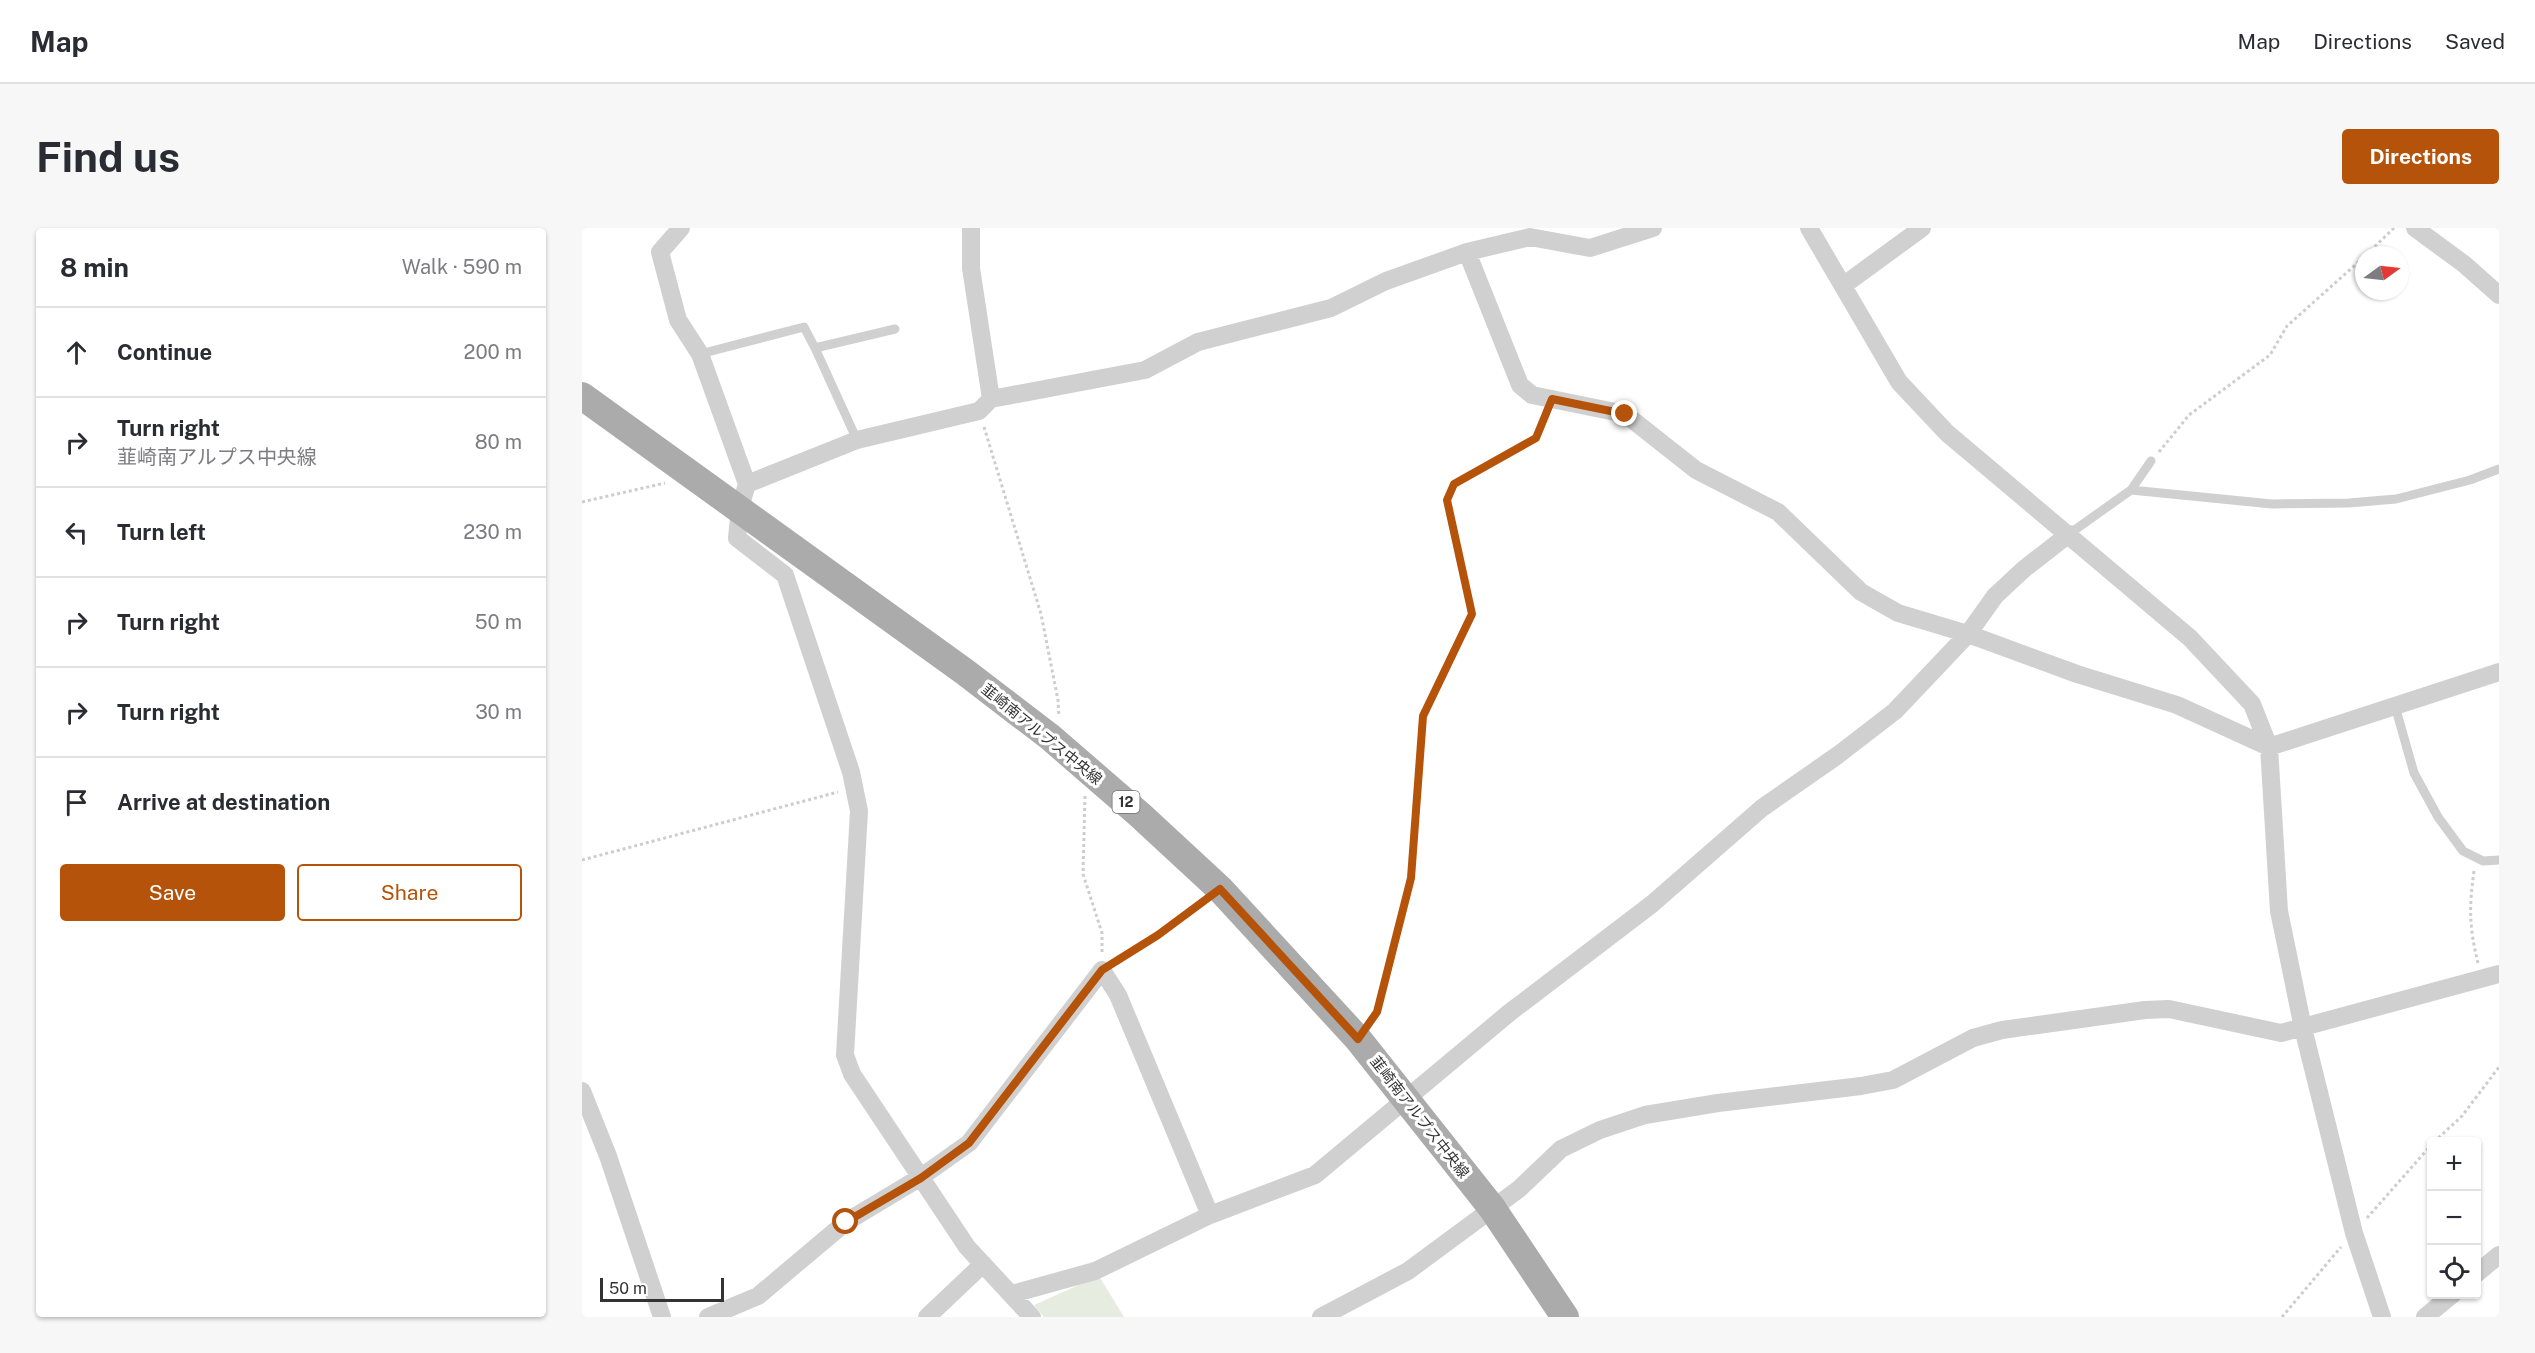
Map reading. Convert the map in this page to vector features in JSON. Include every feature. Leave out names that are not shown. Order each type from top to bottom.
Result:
[{"type":"main road","name":"韮崎南アルプス中央線","points":[[582,396],[682,468],[743,496],[1050,738],[1140,815],[1220,889],[1358,1039],[1406,1097],[1492,1208],[1565,1317]]},
{"type":"street","points":[[681,228],[660,252],[678,320],[700,354],[743,496],[737,538],[785,574],[805,629],[859,811],[845,1054],[852,1074],[967,1247],[1032,1317]]},
{"type":"street","points":[[971,228],[971,268],[985,405]]},
{"type":"street","points":[[743,496],[857,440],[985,405],[1145,370],[1198,342],[1331,308],[1386,281],[1467,252],[1530,237],[1590,249],[1653,228]]},
{"type":"street","points":[[1809,228],[1899,382],[1947,433],[2190,638],[2252,704],[2269,747],[2279,911],[2303,1028],[2354,1233],[2382,1317]]},
{"type":"street","points":[[1844,285],[1922,228]]},
{"type":"street","points":[[2415,228],[2464,264],[2499,295]]},
{"type":"street","points":[[1467,252],[1520,385],[1532,395],[1625,414],[1696,470],[1778,512],[1861,592],[1898,613],[1968,634],[2077,674],[2177,705],[2269,747],[2499,672]]},
{"type":"street","points":[[1012,1294],[1095,1271],[1210,1215],[1315,1176],[1406,1097],[1509,1013],[1653,904],[1762,808],[1838,755],[1894,711],[1968,634],[1995,596],[2024,569],[2069,534]]},
{"type":"street","points":[[708,1317],[758,1296],[846,1222],[921,1178],[969,1143],[1102,970],[1118,995],[1131,1024],[1210,1215]]},
{"type":"street","points":[[1321,1317],[1408,1271],[1519,1189],[1561,1149],[1600,1130],[1645,1115],[1893,1080],[1973,1038],[2002,1030],[2145,1010],[2169,1009],[2281,1033],[2493,976]]},
{"type":"street","points":[[582,1091],[608,1156],[662,1317]]},
{"type":"street","points":[[2481,1270],[2499,1255]]},
{"type":"street","points":[[927,1317],[983,1264]]},
{"type":"street","points":[[2425,1317],[2447,1299]]},
{"type":"lane","points":[[700,354],[804,327],[857,440]]},
{"type":"lane","points":[[815,348],[895,329]]},
{"type":"lane","points":[[2069,534],[2131,490],[2151,462]]},
{"type":"lane","points":[[2131,490],[2272,504],[2349,503],[2396,499],[2470,480],[2499,469]]},
{"type":"lane","points":[[2395,706],[2415,773],[2438,817],[2463,851],[2483,861],[2499,860]]},
{"type":"path","points":[[2375,246],[2394,228]]},
{"type":"path","points":[[2151,462],[2189,415],[2270,355],[2287,326],[2355,265]]},
{"type":"path","points":[[1358,1039],[1377,1012],[1411,878],[1423,716],[1472,614],[1447,500],[1454,484],[1536,438],[1552,399]]},
{"type":"path","points":[[985,405],[1041,614],[1058,700],[1059,720],[1050,738]]},
{"type":"path","points":[[582,502],[670,482],[682,468]]},
{"type":"path","points":[[582,860],[854,788]]},
{"type":"path","points":[[1085,795],[1083,874],[1102,933],[1102,970]]},
{"type":"path","points":[[2476,858],[2469,907],[2472,938],[2493,976]]},
{"type":"path","points":[[1102,970],[1158,935],[1220,889]]},
{"type":"path","points":[[2439,1137],[2462,1116],[2499,1067]]},
{"type":"shaded area","points":[[1099,1276],[1124,1317],[1044,1317],[1034,1305]]},
{"type":"route","points":[[846,1222],[921,1178],[969,1143],[1102,970],[1202,905],[1220,889],[1358,1039],[1377,1012],[1411,878],[1423,716],[1472,614],[1447,500],[1454,484],[1536,438],[1552,399],[1625,414]]}]
